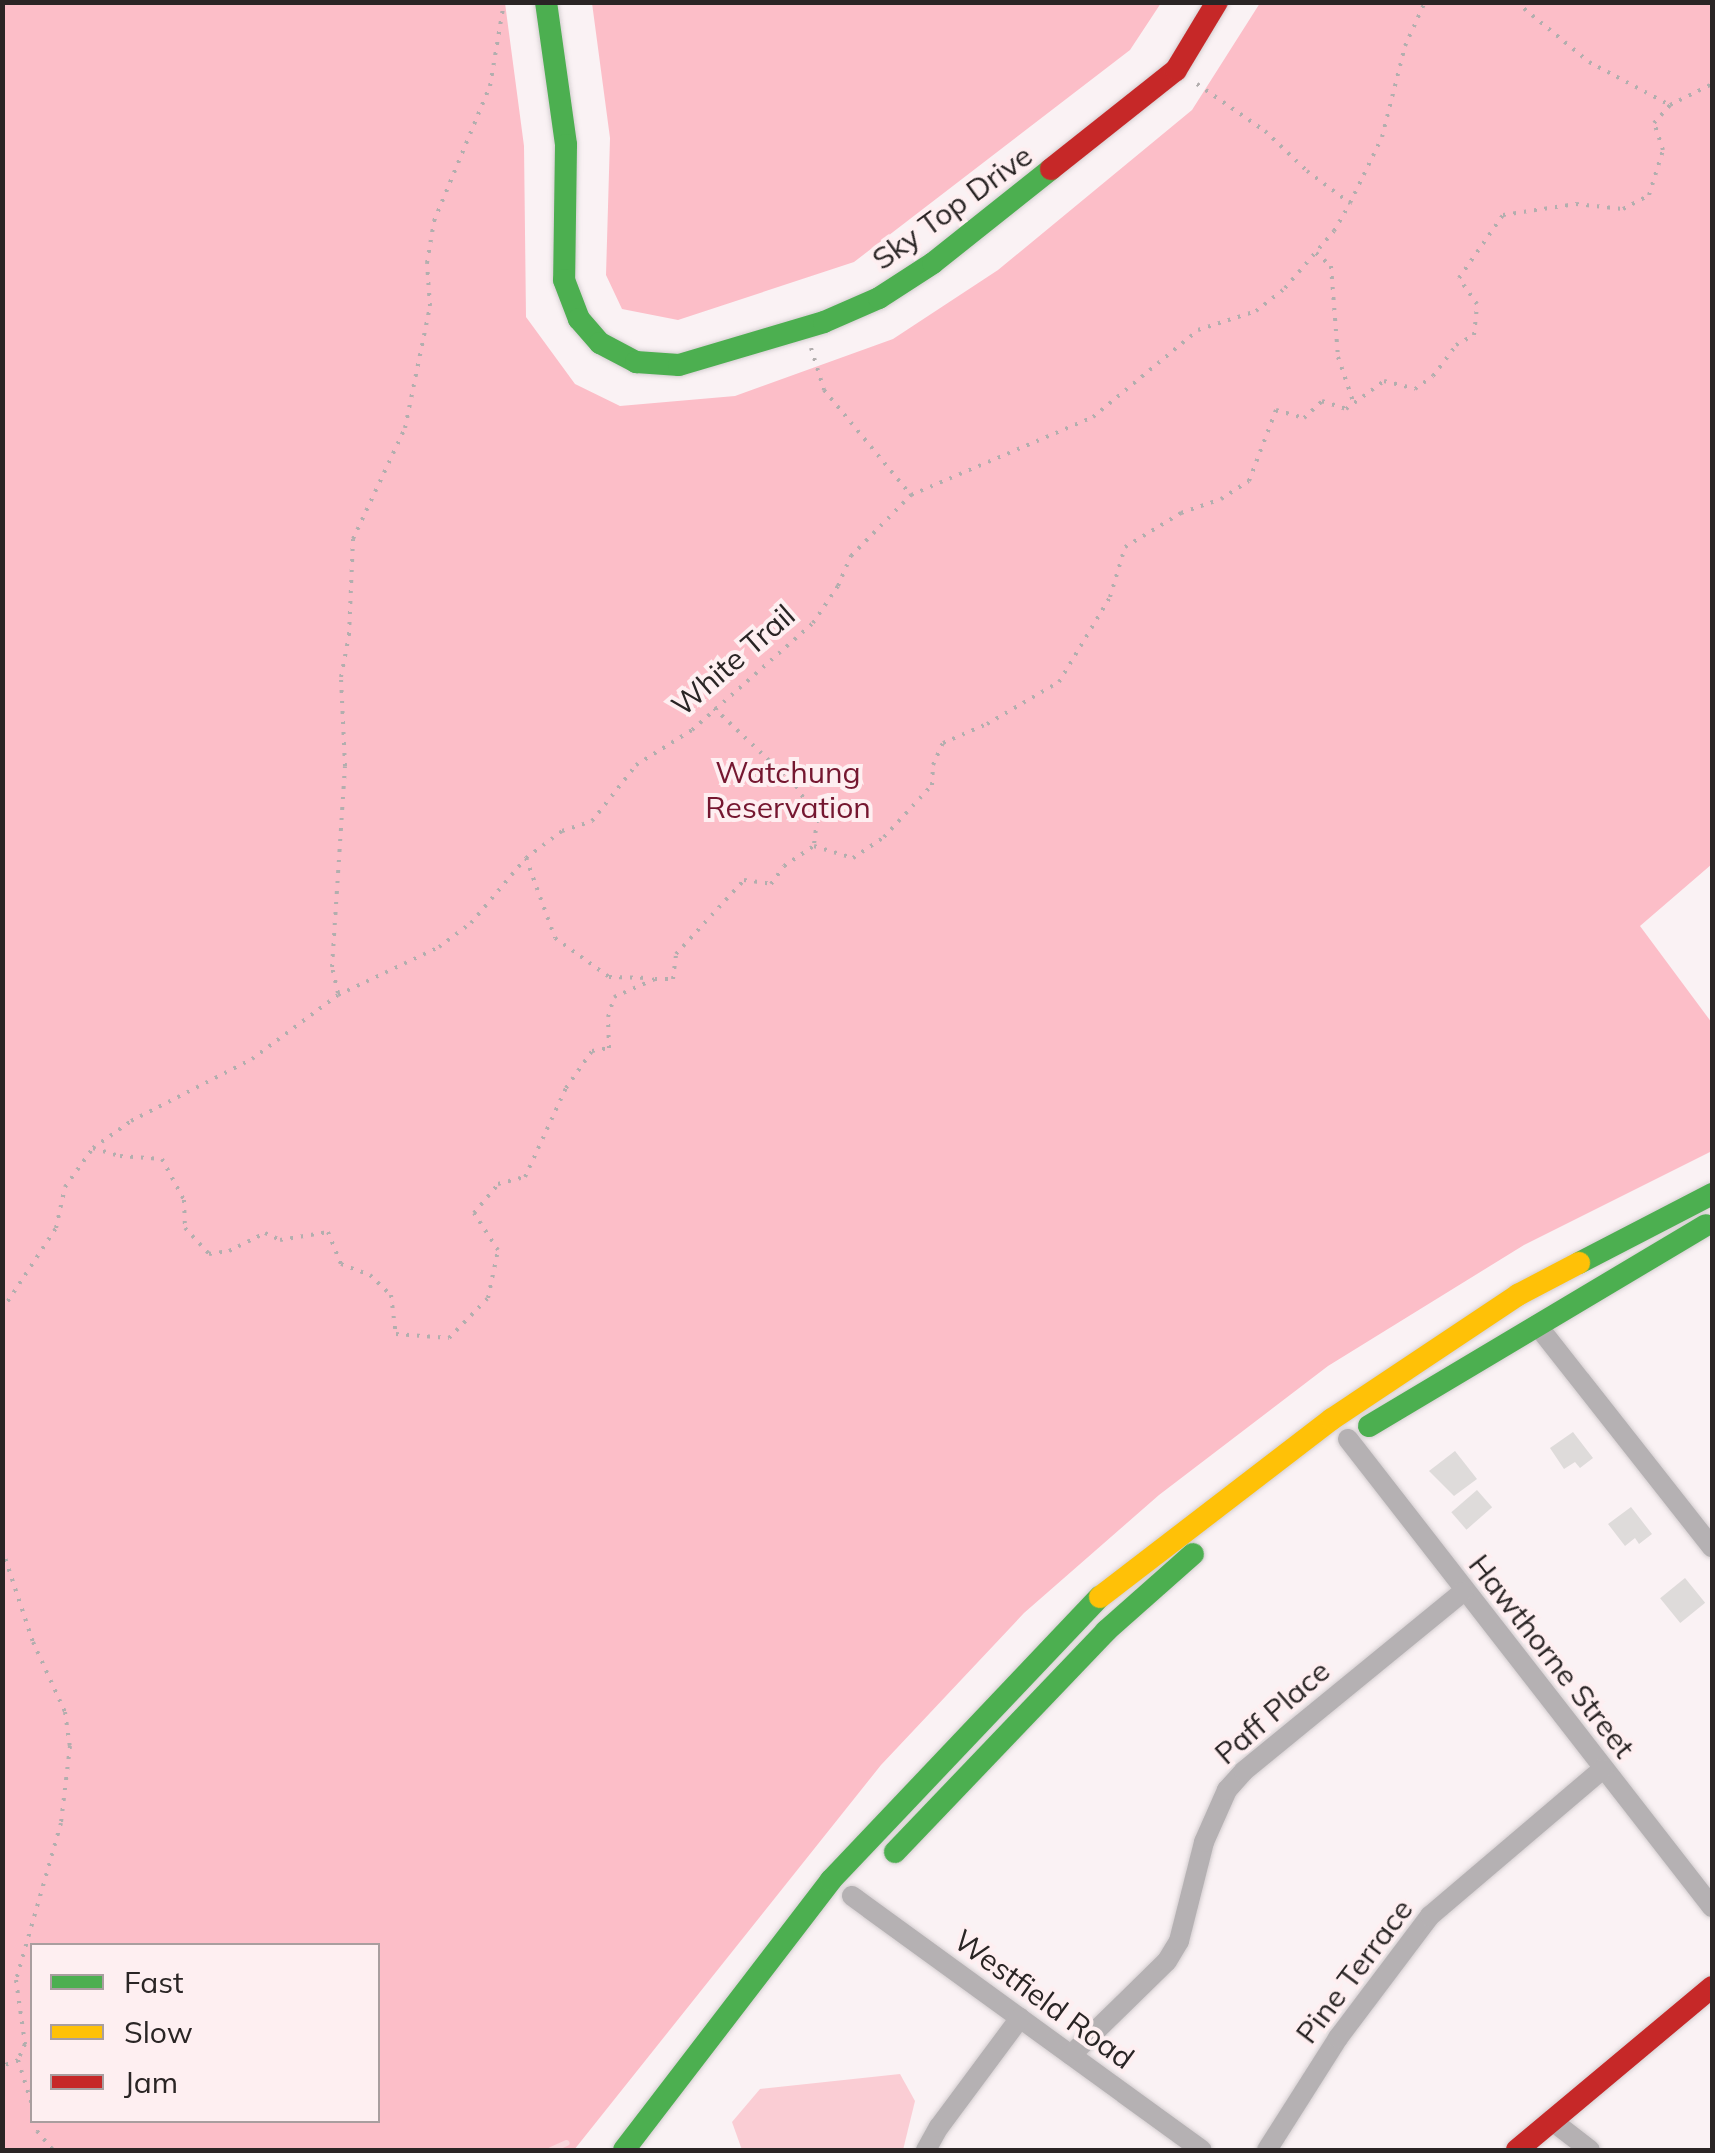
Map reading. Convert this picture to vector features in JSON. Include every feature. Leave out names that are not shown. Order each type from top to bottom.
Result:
[{"type":"main road","name":"Sky Top Drive","points":[[546,2],[566,145],[564,280],[579,319],[600,343],[636,362],[679,365],[804,328],[879,298],[933,263],[1176,70],[1217,2]]},
{"type":"main road","points":[[624,2150],[831,1880],[1087,1607],[1332,1419],[1518,1295],[1712,1194]]},
{"type":"main road","points":[[859,1890],[1106,1631],[1208,1542],[1334,1449],[1712,1221]]},
{"type":"main road","points":[[1517,2150],[1712,1986]]},
{"type":"main road","points":[[654,2150],[677,2120]]},
{"type":"street","points":[[1537,1325],[1712,1547]]},
{"type":"street","name":"Hawthorne Street","points":[[1334,1449],[1463,1592],[1712,1907]]},
{"type":"street","name":"Paff Place","points":[[1070,2055],[1167,1961],[1179,1941],[1204,1842],[1227,1790],[1244,1771],[1463,1592]]},
{"type":"street","name":"Pine Terrace","points":[[1267,2150],[1338,2038],[1430,1916],[1603,1769]]},
{"type":"street","name":"Westfield Road","points":[[859,1890],[1020,2018],[1202,2150]]},
{"type":"street","points":[[926,2150],[1020,2018]]},
{"type":"street","points":[[1551,2120],[1590,2150]]},
{"type":"path","points":[[338,994],[332,967],[345,766],[340,677],[349,635],[353,539],[405,428],[430,306],[427,263],[434,222],[490,86],[504,2]]},
{"type":"path","name":"White Trail","points":[[2,1310],[56,1228],[66,1187],[93,1148],[131,1121],[252,1060],[338,994],[439,947],[471,922],[526,858],[562,831],[592,820],[636,764],[692,730],[812,623],[838,586],[851,556],[910,495],[1093,417],[1198,330],[1256,312],[1316,253],[1350,203],[1382,136],[1405,46],[1425,2]]},
{"type":"path","points":[[1516,2],[1588,62],[1670,106]]},
{"type":"path","points":[[1176,70],[1265,130],[1307,172],[1350,203]]},
{"type":"path","points":[[814,846],[853,858],[884,836],[932,785],[933,765],[943,743],[987,724],[1059,682],[1110,596],[1125,547],[1181,512],[1221,499],[1249,481],[1276,410],[1304,418],[1322,401],[1346,409],[1384,381],[1415,388],[1433,376],[1456,345],[1474,335],[1477,304],[1459,278],[1503,214],[1576,204],[1623,209],[1649,195],[1663,150],[1654,123],[1670,106],[1712,84]]},
{"type":"path","points":[[1316,253],[1330,266],[1338,358],[1354,404]]},
{"type":"path","points":[[804,328],[824,390],[910,495]]},
{"type":"path","points":[[714,708],[796,786],[816,820],[814,846]]},
{"type":"path","points":[[526,858],[555,938],[609,977],[673,978],[676,954],[744,880],[771,884],[784,866],[814,846]]},
{"type":"path","points":[[93,1148],[120,1156],[162,1158],[184,1200],[185,1228],[210,1254],[229,1251],[264,1233],[280,1240],[328,1232],[341,1264],[370,1275],[391,1295],[396,1334],[449,1338],[488,1298],[498,1250],[474,1213],[498,1184],[525,1177],[566,1088],[592,1051],[609,1048],[608,1016],[614,998],[655,978]]},
{"type":"path","points":[[2,1407],[2,1432]]},
{"type":"path","points":[[2,1549],[32,1642],[66,1712],[70,1746],[61,1823],[16,1980],[26,2044],[18,2060],[2,2066]]},
{"type":"path","points":[[18,2060],[30,2099]]},
{"type":"path","points":[[37,2123],[53,2150]]},
{"type":"shaded area","points":[[900,2074],[915,2101],[903,2150],[742,2150],[732,2122],[760,2089]]},
{"type":"green space","name":"Watchung Reservation","points":[[3,2],[505,3],[524,146],[526,317],[575,384],[620,406],[735,396],[893,339],[998,270],[1192,110],[1260,3],[1712,3],[1712,864],[1640,926],[1712,1023],[1712,1151],[1524,1245],[1328,1366],[1159,1495],[1024,1613],[881,1765],[574,2150],[3,2150]]},
{"type":"green space","points":[[592,2],[1161,3],[1130,50],[854,262],[678,320],[622,309],[606,275],[610,138]]},
{"type":"building","points":[[1573,1432],[1593,1458],[1580,1468],[1575,1462],[1564,1469],[1550,1448]]},
{"type":"building","points":[[1455,1451],[1477,1479],[1454,1496],[1429,1471]]},
{"type":"building","points":[[1477,1490],[1492,1507],[1466,1530],[1451,1512]]},
{"type":"building","points":[[1631,1507],[1652,1534],[1639,1544],[1635,1538],[1625,1546],[1608,1524]]},
{"type":"building","points":[[1685,1578],[1705,1603],[1680,1623],[1660,1598]]},
{"type":"waterway","points":[[551,2150],[567,2143]]},
{"type":"traffic: fast","points":[[546,2],[566,145],[564,280],[579,319],[600,343],[636,362],[679,365],[824,322],[879,298],[933,263],[1051,169]]},
{"type":"traffic: fast","points":[[1579,1263],[1712,1194]]},
{"type":"traffic: fast","points":[[1369,1426],[1706,1225]]},
{"type":"traffic: fast","points":[[895,1852],[1106,1631],[1193,1554]]},
{"type":"traffic: fast","points":[[624,2150],[831,1880],[1100,1597]]},
{"type":"traffic: slow","points":[[1100,1597],[1332,1419],[1518,1295],[1579,1263]]},
{"type":"traffic: jam","points":[[1051,169],[1176,70],[1217,2]]},
{"type":"traffic: jam","points":[[1517,2150],[1712,1987]]}]
